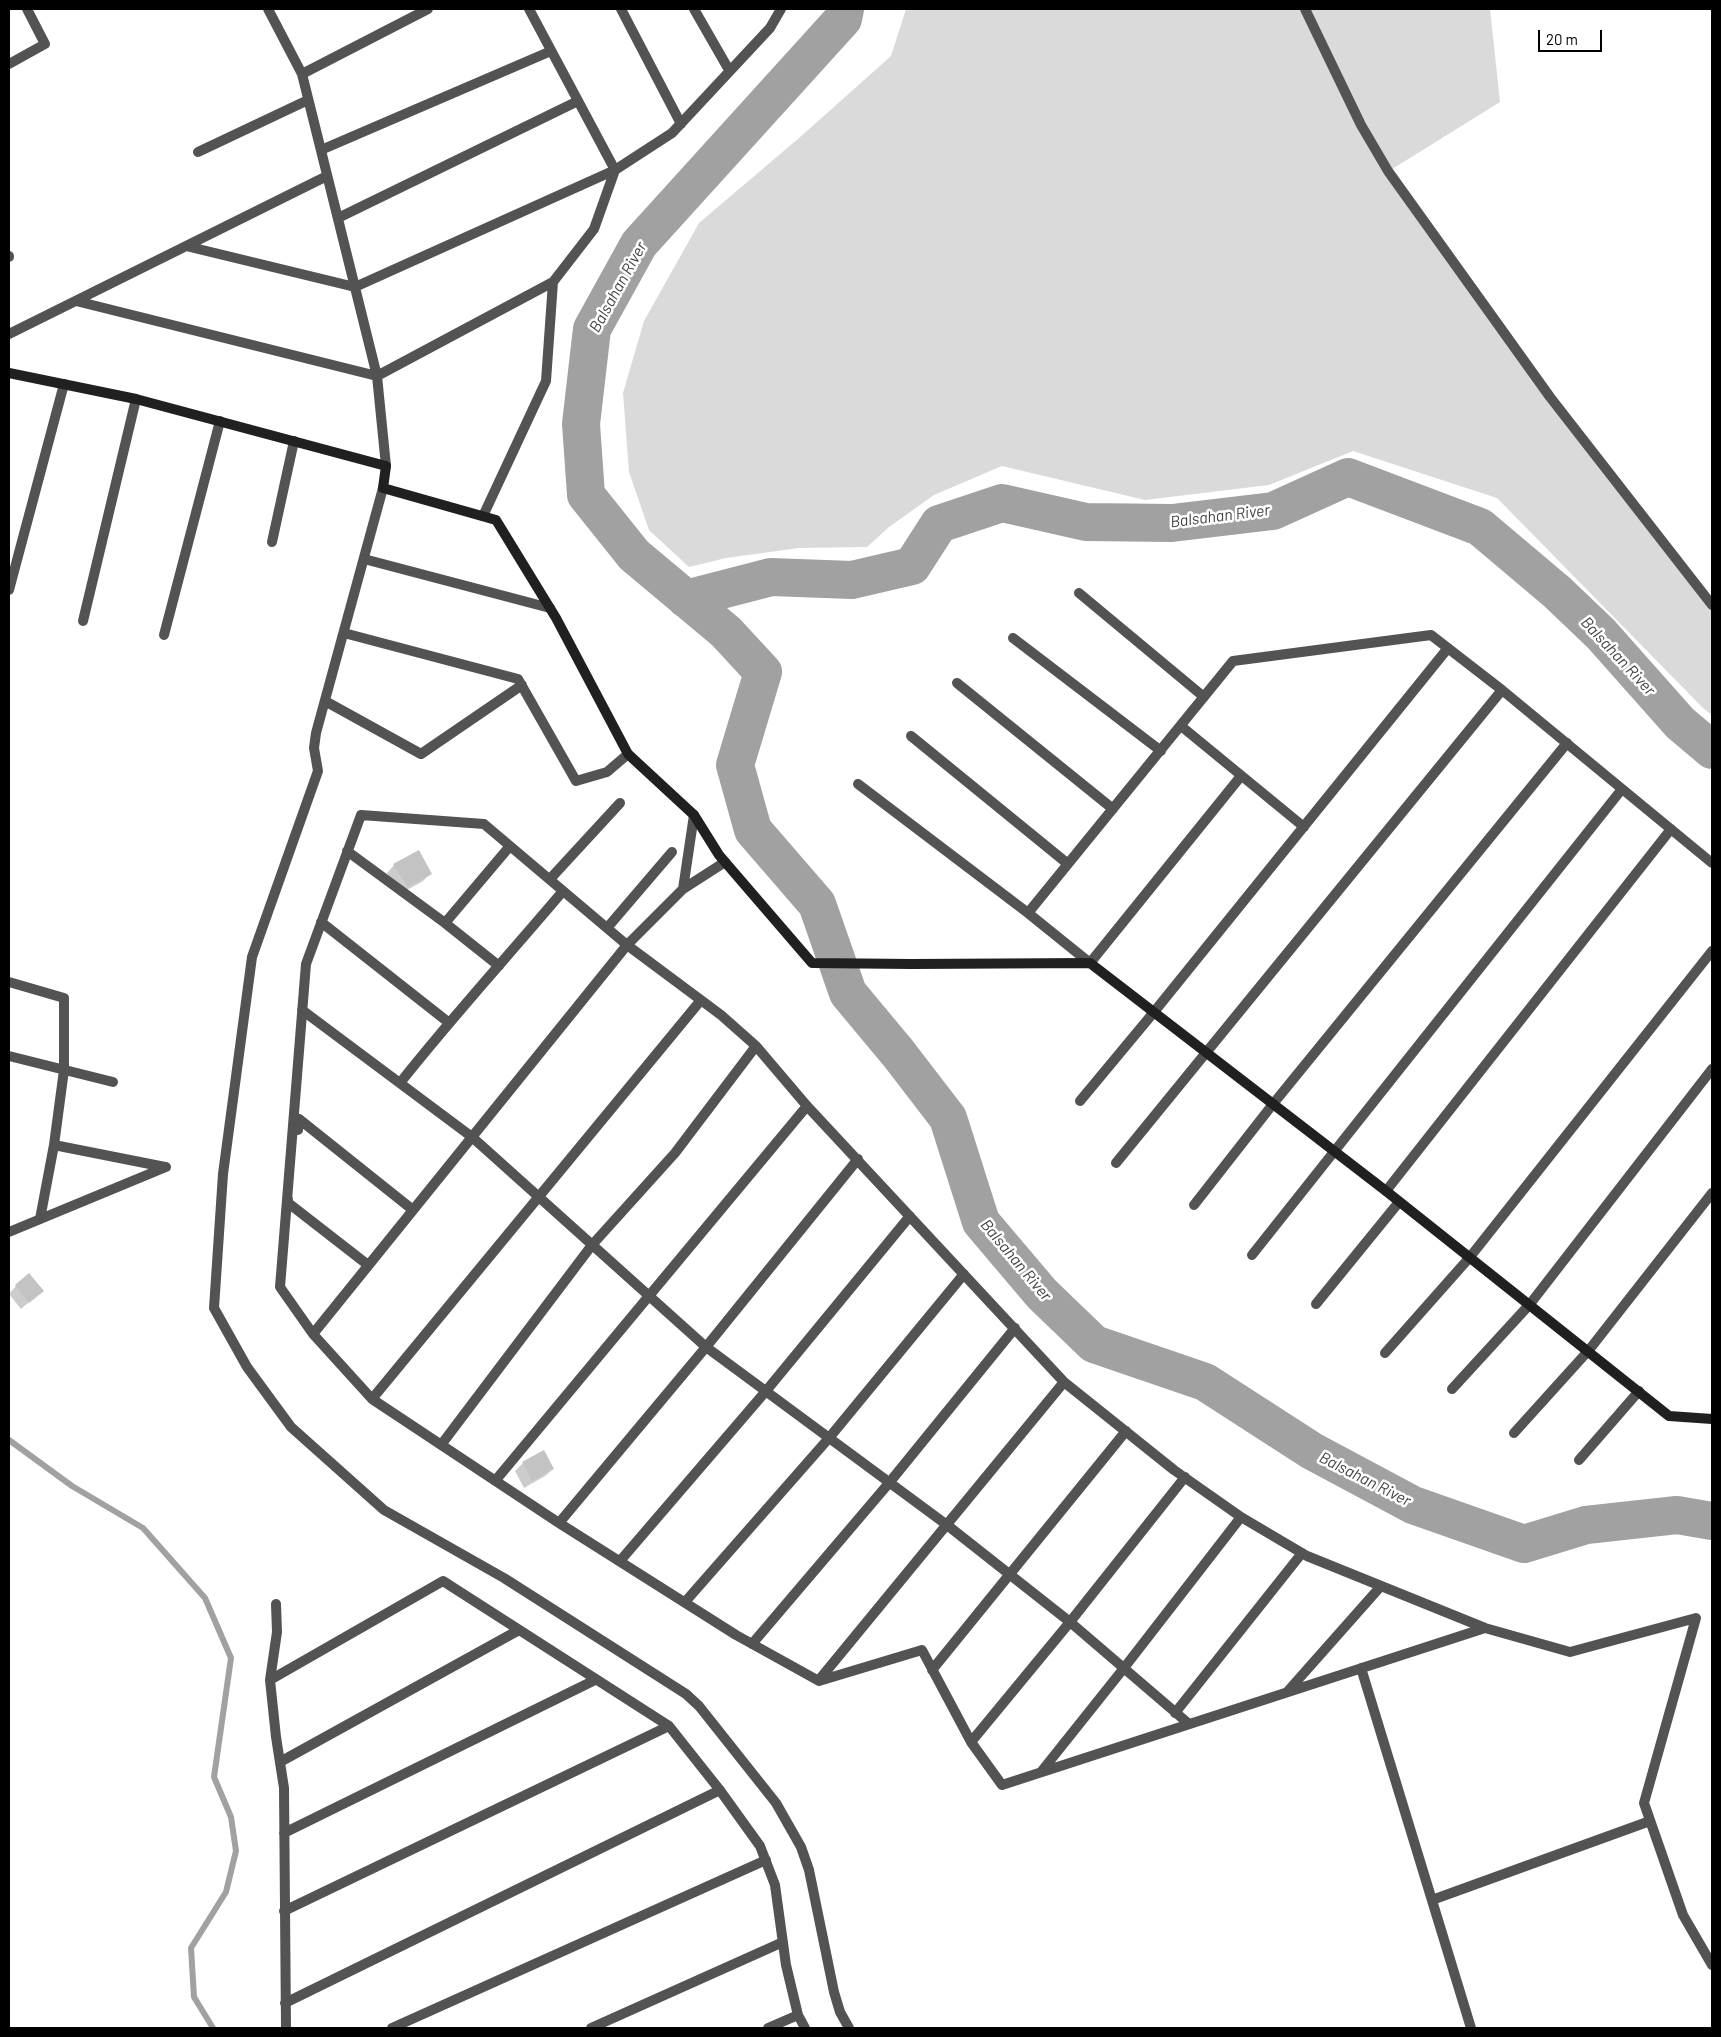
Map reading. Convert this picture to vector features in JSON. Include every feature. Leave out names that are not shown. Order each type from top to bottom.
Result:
[{"type":"street","points":[[9,64],[45,44],[27,9]]},
{"type":"street","points":[[268,9],[302,74],[378,376],[386,466],[383,488],[314,748],[318,771],[252,958],[223,1174],[214,1308],[247,1367],[291,1427],[384,1510],[504,1578],[686,1694],[699,1706],[776,1803],[801,1847],[808,1870],[834,1992],[840,2012],[849,2028]]},
{"type":"street","points":[[302,74],[428,9]]},
{"type":"street","points":[[76,301],[378,376],[553,282],[594,229],[615,170],[529,9]]},
{"type":"street","points":[[621,9],[681,124]]},
{"type":"street","points":[[694,9],[729,70]]},
{"type":"street","points":[[186,246],[355,287],[615,170],[672,133],[770,28],[782,9]]},
{"type":"street","points":[[1305,9],[1361,125],[1388,171],[1550,396],[1712,605]]},
{"type":"street","points":[[321,150],[551,50]]},
{"type":"street","points":[[198,152],[308,100]]},
{"type":"street","points":[[338,218],[578,101]]},
{"type":"street","points":[[9,334],[327,176]]},
{"type":"street","points":[[483,516],[546,381],[553,282]]},
{"type":"street","points":[[9,373],[136,399],[386,466]]},
{"type":"street","points":[[9,590],[64,384]]},
{"type":"street","points":[[83,621],[136,399]]},
{"type":"street","points":[[164,635],[220,421]]},
{"type":"street","points":[[272,542],[294,441]]},
{"type":"street","points":[[383,488],[496,520],[550,608],[628,754],[694,815],[725,862],[812,963],[1090,963]]},
{"type":"street","points":[[364,559],[550,608]]},
{"type":"street","points":[[1079,593],[1204,697]]},
{"type":"street","points":[[344,633],[518,679],[576,781],[607,772],[628,754]]},
{"type":"street","points":[[1028,913],[1233,661],[1431,635],[1502,690],[1712,863]]},
{"type":"street","points":[[1014,638],[1161,751]]},
{"type":"street","points":[[1080,1101],[1304,828],[1448,648]]},
{"type":"street","points":[[957,682],[1113,809]]},
{"type":"street","points":[[325,701],[420,754],[522,685]]},
{"type":"street","points":[[1116,1163],[1207,1054],[1502,690]]},
{"type":"street","points":[[1181,726],[1304,828]]},
{"type":"street","points":[[911,736],[1068,864]]},
{"type":"street","points":[[1194,1205],[1273,1104],[1567,743]]},
{"type":"street","points":[[1090,963],[1241,776]]},
{"type":"street","points":[[858,784],[1028,913],[1207,1054],[1386,1191],[1589,1350],[1669,1416],[1712,1418]]},
{"type":"street","points":[[1252,1255],[1622,789]]},
{"type":"street","points":[[550,879],[620,802]]},
{"type":"street","points":[[1485,1628],[1002,1785],[971,1742],[922,1650],[818,1681],[752,1644],[559,1523],[372,1399],[313,1334],[280,1287],[306,964],[361,815],[484,824],[627,945],[701,1000],[756,1046],[807,1106],[1064,1382],[1185,1477],[1240,1517],[1302,1552],[1381,1586],[1485,1628],[1570,1652],[1696,1618],[1644,1803],[1683,1916],[1712,1965]]},
{"type":"street","points":[[683,889],[694,815]]},
{"type":"street","points":[[1386,1191],[1671,829]]},
{"type":"street","points":[[445,923],[510,846]]},
{"type":"street","points":[[348,851],[499,966]]},
{"type":"street","points":[[607,928],[672,852]]},
{"type":"street","points":[[313,1334],[627,945],[683,889],[725,862]]},
{"type":"street","points":[[400,1083],[448,1022],[563,891]]},
{"type":"street","points":[[321,922],[448,1022]]},
{"type":"street","points":[[1384,1353],[1470,1257],[1712,950]]},
{"type":"street","points":[[9,982],[64,998],[64,1070],[54,1145],[40,1219]]},
{"type":"street","points":[[372,1399],[701,1000]]},
{"type":"street","points":[[302,1010],[472,1137],[706,1347],[947,1525],[1010,1574],[1070,1622],[1189,1724]]},
{"type":"street","points":[[441,1445],[592,1245],[675,1153],[756,1046]]},
{"type":"street","points":[[9,1056],[113,1082]]},
{"type":"street","points":[[1452,1389],[1530,1304],[1712,1069]]},
{"type":"street","points":[[495,1481],[807,1106]]},
{"type":"street","points":[[287,1202],[300,1119],[413,1210]]},
{"type":"street","points":[[9,1232],[166,1167],[54,1145]]},
{"type":"street","points":[[559,1523],[706,1347],[858,1159]]},
{"type":"street","points":[[1514,1434],[1589,1350],[1712,1193]]},
{"type":"street","points":[[287,1202],[368,1265]]},
{"type":"street","points":[[1316,1304],[1399,1202]]},
{"type":"street","points":[[620,1561],[766,1392],[910,1216]]},
{"type":"street","points":[[685,1602],[829,1438],[964,1274]]},
{"type":"street","points":[[752,1644],[889,1483],[1015,1328]]},
{"type":"street","points":[[818,1681],[1064,1382]]},
{"type":"street","points":[[1579,1460],[1639,1391]]},
{"type":"street","points":[[932,1670],[1126,1431]]},
{"type":"street","points":[[971,1742],[1070,1622],[1185,1477]]},
{"type":"street","points":[[1040,1773],[1124,1668],[1240,1517]]},
{"type":"street","points":[[1175,1713],[1302,1552]]},
{"type":"street","points":[[270,1680],[443,1581],[669,1726],[720,1790],[760,1846],[775,1885],[786,1965],[798,2015],[805,2028]]},
{"type":"street","points":[[1287,1692],[1381,1586]]},
{"type":"street","points":[[276,1604],[277,1632],[270,1680],[284,1788],[286,2028]]},
{"type":"street","points":[[280,1762],[519,1630]]},
{"type":"street","points":[[1361,1668],[1471,2028]]},
{"type":"street","points":[[284,1833],[595,1680]]},
{"type":"street","points":[[284,1911],[669,1726]]},
{"type":"street","points":[[285,2003],[720,1790]]},
{"type":"street","points":[[1432,1900],[1650,1821]]},
{"type":"street","points":[[392,2028],[766,1860]]},
{"type":"street","points":[[591,2028],[783,1942]]},
{"type":"street","points":[[768,2028],[798,2015]]},
{"type":"shaded area","points":[[906,9],[1490,9],[1500,102],[1389,171],[1629,498],[1712,601],[1712,715],[1497,498],[1353,451],[1269,485],[1145,500],[1002,466],[934,495],[889,527],[867,547],[799,548],[726,558],[689,567],[649,530],[629,472],[623,393],[644,321],[699,223],[891,56]]},
{"type":"building","points":[[419,850],[432,874],[408,887],[393,864]]},
{"type":"building","points":[[29,1273],[44,1291],[29,1303],[15,1285]]},
{"type":"building","points":[[544,1450],[554,1469],[532,1481],[522,1462]]},
{"type":"waterway","name":"Balsahan River","points":[[845,9],[843,19],[639,244],[592,329],[581,424],[586,495],[634,555],[726,632],[763,672],[735,765],[753,830],[817,904],[848,993],[898,1053],[948,1118],[981,1222],[1042,1294],[1094,1344],[1205,1382],[1312,1451],[1413,1505],[1524,1544],[1586,1525],[1677,1515],[1712,1521]]},
{"type":"waterway","name":"Balsahan River","points":[[686,599],[771,577],[852,580],[912,566],[939,524],[1002,503],[1086,522],[1172,523],[1273,511],[1348,477],[1480,527],[1557,592],[1601,634],[1680,723],[1712,750]]},
{"type":"waterway","points":[[9,1440],[72,1486],[143,1528],[205,1598],[231,1658],[214,1777],[231,1817],[236,1851],[226,1892],[191,1948],[194,1997],[213,2028]]}]
